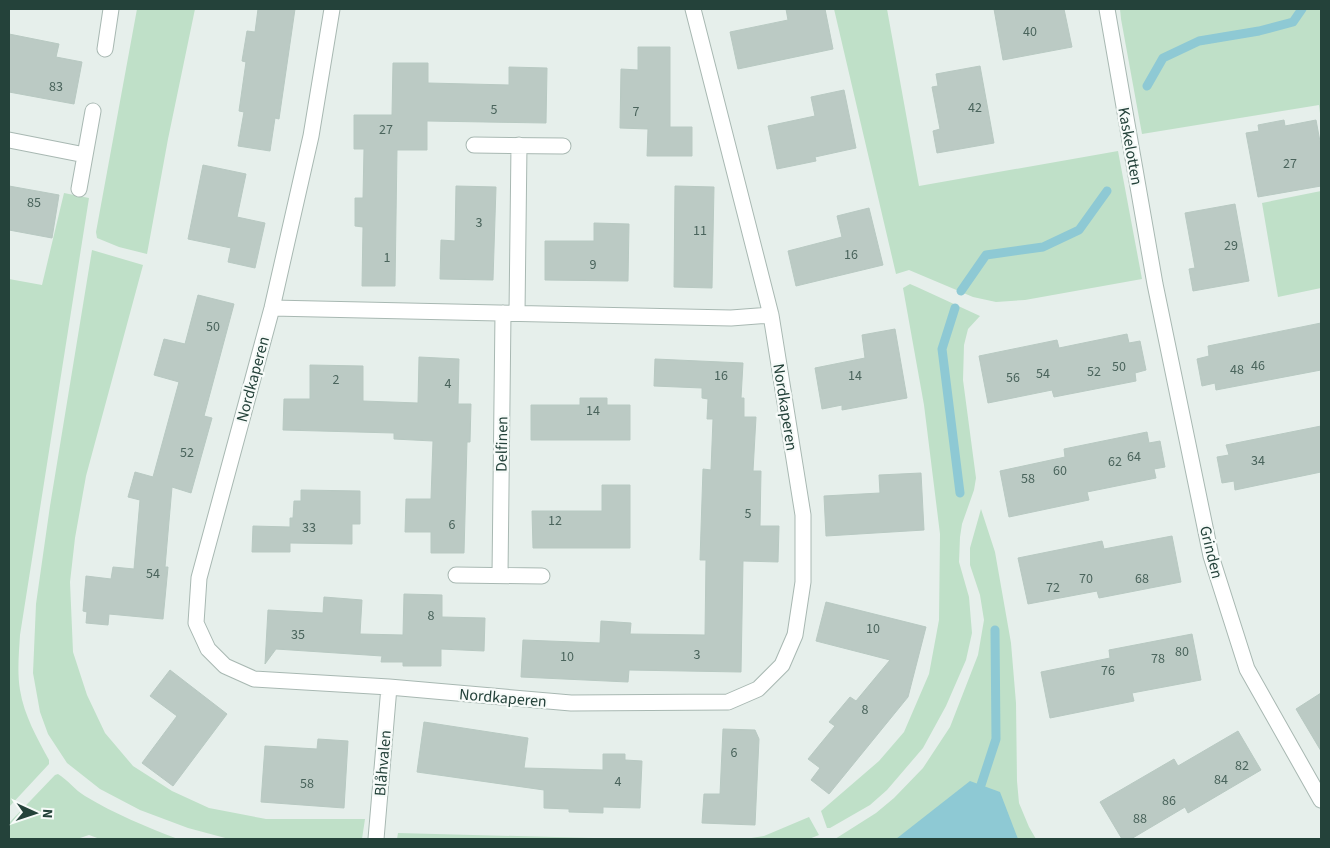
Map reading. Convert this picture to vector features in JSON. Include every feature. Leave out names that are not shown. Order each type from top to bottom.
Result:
[{"type":"street","points":[[105,50],[111,9]]},
{"type":"street","name":"Nordkaperen","points":[[332,9],[310,136],[272,308],[199,578],[196,623],[208,648],[225,666],[254,679],[389,686],[571,703],[728,702],[758,689],[782,665],[795,635],[803,582],[803,515],[771,315],[693,9]]},
{"type":"street","name":"Kaskelotten","points":[[1107,9],[1155,284]]},
{"type":"street","points":[[78,189],[93,111]]},
{"type":"street","points":[[9,140],[85,155]]},
{"type":"street","points":[[474,145],[563,146]]},
{"type":"street","name":"Delfinen","points":[[500,575],[510,313],[519,145]]},
{"type":"street","name":"Grinden","points":[[1155,284],[1211,556],[1247,669],[1321,800]]},
{"type":"street","points":[[272,308],[731,318],[771,315]]},
{"type":"street","points":[[456,575],[542,576]]},
{"type":"street","name":"Blåhvalen","points":[[376,839],[389,686]]},
{"type":"green space","points":[[137,9],[195,9],[168,139],[147,254],[119,247],[97,238],[96,232]]},
{"type":"green space","points":[[834,9],[887,9],[919,186],[1118,151],[1142,279],[1025,300],[996,302],[973,297],[909,270],[896,274]]},
{"type":"green space","points":[[1120,9],[1321,9],[1321,122],[1319,105],[1142,134]]},
{"type":"green space","points":[[1321,191],[1321,288],[1278,297],[1262,203]]},
{"type":"green space","points":[[64,193],[89,198],[20,635],[18,662],[22,699],[32,726],[49,760],[49,764],[9,807],[9,279],[42,285]]},
{"type":"green space","points":[[92,250],[143,265],[86,476],[75,538],[70,582],[73,652],[87,695],[105,733],[133,766],[172,791],[209,808],[266,819],[365,819],[362,839],[229,839],[188,828],[140,810],[100,789],[67,763],[48,734],[40,712],[33,673],[36,604]]},
{"type":"green space","points":[[910,284],[980,316],[968,329],[964,345],[963,380],[976,478],[974,490],[962,524],[959,562],[969,597],[972,633],[966,660],[946,706],[923,748],[887,790],[870,805],[827,828],[821,811],[879,761],[904,732],[929,674],[939,620],[940,534],[924,405],[903,288]]},
{"type":"green space","points":[[981,509],[995,552],[1011,643],[1016,703],[1019,803],[1036,839],[835,839],[876,813],[894,798],[923,768],[950,727],[978,655],[984,620],[980,595],[970,565],[970,548]]},
{"type":"green space","points":[[58,774],[81,794],[96,803],[178,839],[100,839],[89,835],[77,839],[9,839],[9,823]]},
{"type":"green space","points":[[809,817],[819,835],[809,839],[745,839],[764,836]]},
{"type":"green space","points":[[398,833],[631,839],[397,839]]},
{"type":"water","points":[[970,781],[1000,792],[1018,839],[896,839]]},
{"type":"building","points":[[258,9],[295,9],[279,119],[275,118],[270,151],[238,146],[244,112],[239,111],[246,62],[242,61],[247,31],[255,32]]},
{"type":"building","points":[[786,9],[825,9],[833,49],[738,69],[730,32],[788,20]]},
{"type":"building","points":[[994,9],[1064,9],[1072,47],[1003,60]]},
{"type":"building","points":[[9,34],[59,44],[56,57],[82,62],[74,104],[9,92]]},
{"type":"building","points":[[638,47],[670,47],[670,127],[692,127],[692,156],[647,156],[648,129],[620,128],[621,69],[638,70]]},
{"type":"building","points":[[393,63],[428,63],[428,83],[509,85],[509,67],[547,68],[546,123],[427,121],[427,150],[397,150],[395,286],[362,286],[363,227],[355,226],[355,198],[363,198],[364,149],[354,149],[354,115],[392,115]]},
{"type":"building","points":[[980,66],[994,143],[937,153],[933,131],[940,129],[932,87],[938,86],[936,74]]},
{"type":"building","points":[[844,90],[856,148],[815,157],[816,161],[777,169],[768,126],[815,116],[811,97]]},
{"type":"building","points":[[1284,120],[1285,126],[1316,120],[1321,147],[1321,186],[1258,197],[1246,133],[1259,131],[1258,125]]},
{"type":"building","points":[[203,165],[246,174],[237,217],[265,223],[255,268],[228,262],[231,248],[188,239]]},
{"type":"building","points":[[9,186],[59,195],[52,238],[9,230]]},
{"type":"building","points":[[456,186],[496,187],[493,280],[440,279],[441,240],[455,241]]},
{"type":"building","points":[[675,186],[714,187],[712,288],[674,287]]},
{"type":"building","points":[[1235,204],[1249,281],[1193,291],[1189,269],[1195,268],[1185,213]]},
{"type":"building","points":[[869,208],[883,265],[796,286],[788,251],[842,237],[837,216]]},
{"type":"building","points":[[594,223],[629,224],[628,281],[545,280],[545,241],[594,241]]},
{"type":"building","points":[[198,295],[234,304],[204,416],[212,418],[191,493],[172,487],[165,567],[168,567],[163,619],[109,614],[108,625],[86,623],[87,612],[83,611],[86,576],[111,579],[113,567],[134,569],[140,500],[128,497],[135,472],[153,477],[179,382],[154,375],[164,339],[185,344]]},
{"type":"building","points":[[1321,323],[1321,370],[1216,390],[1215,383],[1202,386],[1197,359],[1209,356],[1208,346]]},
{"type":"building","points":[[895,329],[907,398],[842,410],[842,405],[822,409],[815,368],[865,358],[862,335]]},
{"type":"building","points":[[1127,334],[1129,343],[1140,341],[1146,370],[1135,373],[1136,381],[1054,397],[1052,390],[988,403],[979,356],[1057,340],[1059,348]]},
{"type":"building","points":[[419,357],[459,359],[458,404],[471,404],[470,442],[467,442],[464,553],[431,553],[431,532],[405,532],[406,499],[431,499],[433,441],[394,439],[394,433],[283,430],[284,399],[310,399],[310,365],[363,366],[363,401],[418,403]]},
{"type":"building","points":[[655,359],[743,363],[741,398],[744,398],[744,417],[756,417],[753,471],[761,471],[760,526],[779,526],[778,562],[743,561],[741,672],[629,670],[628,682],[521,677],[523,640],[600,643],[601,621],[631,623],[630,634],[705,635],[706,560],[700,560],[703,469],[711,470],[713,419],[707,419],[708,399],[702,398],[702,388],[654,386]]},
{"type":"building","points":[[580,398],[607,398],[607,405],[630,405],[630,440],[531,440],[531,405],[580,405]]},
{"type":"building","points":[[1321,426],[1321,472],[1235,490],[1234,481],[1222,483],[1217,457],[1229,455],[1226,445]]},
{"type":"building","points":[[1147,432],[1149,443],[1160,441],[1165,467],[1154,469],[1156,478],[1087,492],[1089,500],[1009,517],[1000,471],[1065,457],[1064,449]]},
{"type":"building","points":[[921,473],[924,530],[826,536],[824,496],[880,493],[879,475]]},
{"type":"building","points":[[602,485],[630,485],[630,548],[533,548],[532,511],[602,511]]},
{"type":"building","points":[[301,490],[360,491],[360,524],[352,524],[352,544],[290,543],[290,552],[252,552],[253,526],[290,527],[290,518],[293,518],[294,501],[301,501]]},
{"type":"building","points":[[1172,536],[1181,582],[1099,598],[1097,591],[1028,604],[1018,558],[1102,541],[1104,549]]},
{"type":"building","points":[[404,594],[442,595],[442,617],[485,618],[484,651],[441,649],[441,666],[403,666],[403,662],[381,662],[382,656],[276,649],[265,664],[268,610],[323,613],[324,597],[362,600],[360,634],[403,635]]},
{"type":"building","points":[[826,602],[926,627],[908,697],[829,794],[811,780],[820,768],[808,759],[835,726],[829,722],[850,697],[856,701],[890,660],[816,641]]},
{"type":"building","points":[[1192,634],[1201,680],[1132,693],[1134,701],[1050,718],[1041,672],[1110,658],[1109,650]]},
{"type":"building","points":[[170,670],[227,714],[173,786],[142,763],[177,716],[150,696]]},
{"type":"building","points":[[1321,693],[1321,751],[1296,709]]},
{"type":"building","points":[[424,722],[528,738],[524,768],[603,770],[603,754],[625,754],[625,760],[642,761],[640,808],[603,807],[603,813],[569,812],[569,809],[544,808],[544,790],[417,772]]},
{"type":"building","points":[[723,729],[755,730],[759,739],[755,825],[702,823],[704,794],[720,794]]},
{"type":"building","points":[[1238,731],[1261,770],[1188,813],[1185,807],[1131,839],[1122,839],[1100,802],[1174,759],[1178,766]]},
{"type":"building","points":[[318,739],[348,741],[344,808],[261,802],[265,746],[317,749]]},
{"type":"waterway","points":[[1147,86],[1163,58],[1199,41],[1259,31],[1293,22],[1302,9]]},
{"type":"waterway","points":[[961,291],[986,255],[1043,247],[1079,230],[1107,191]]},
{"type":"waterway","points":[[955,308],[942,349],[960,493]]},
{"type":"waterway","points":[[981,785],[996,739],[995,630]]}]
